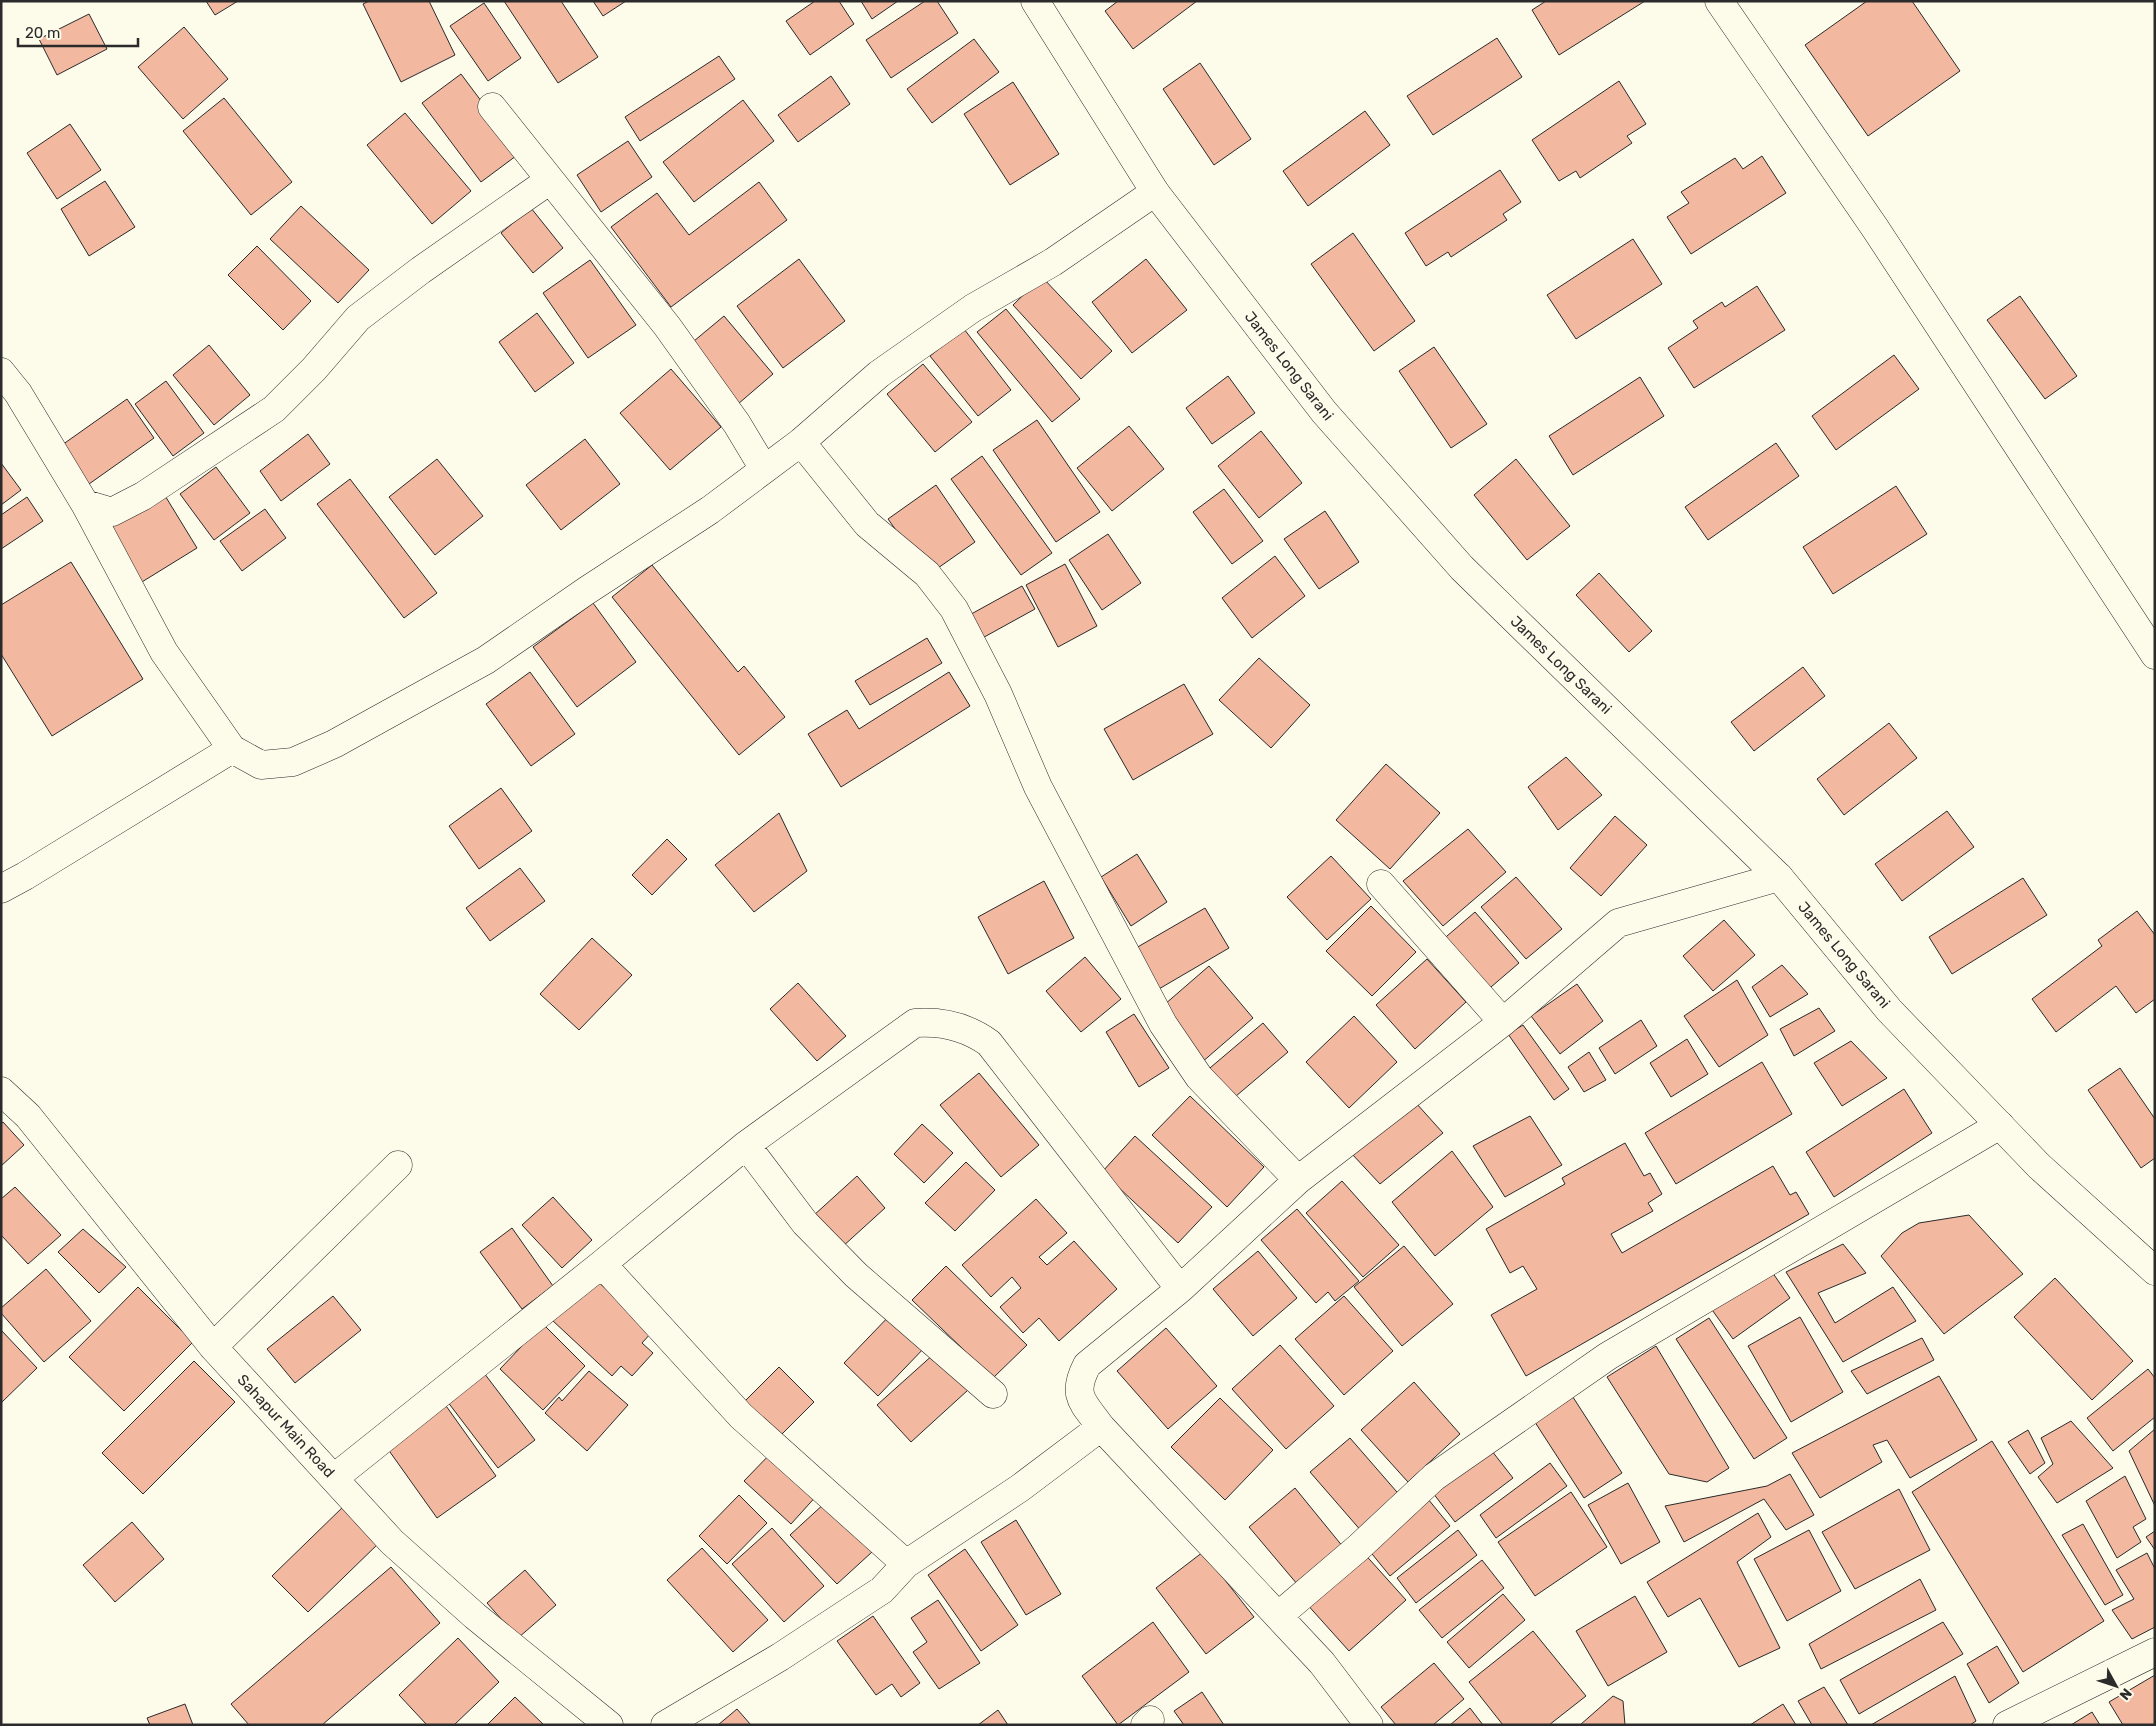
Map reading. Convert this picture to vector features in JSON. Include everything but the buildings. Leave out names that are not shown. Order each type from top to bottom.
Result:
[{"type":"street","name":"James Long Sarani","points":[[1035,1],[1155,192],[1324,412],[1462,568],[1779,877],[1889,1010],[2039,1166],[2155,1271]]},
{"type":"street","points":[[1718,1],[1875,228],[2155,655]]},
{"type":"street","points":[[492,107],[667,326],[737,424],[764,469]]},
{"type":"street","points":[[85,504],[112,512],[143,496],[274,409],[314,368],[358,318],[421,270],[550,180]]},
{"type":"street","points":[[1,372],[10,399],[85,504],[164,652],[232,749],[261,765],[293,762],[334,744],[486,660],[586,591],[710,510],[801,442],[879,374],[972,308],[1053,262],[1155,192]]},
{"type":"street","points":[[801,442],[867,524],[926,574],[954,609],[998,694],[1038,787],[1163,1024],[1200,1077],[1298,1180]]},
{"type":"street","points":[[1,889],[232,749]]},
{"type":"street","points":[[1369,1725],[1322,1663],[1102,1427],[1080,1398],[1080,1380],[1087,1365],[1180,1289],[1298,1180],[1503,1022],[1618,923],[1779,877]]},
{"type":"street","points":[[1380,884],[1503,1022]]},
{"type":"street","points":[[334,1478],[602,1264],[746,1145],[915,1023],[937,1022],[976,1034],[989,1043],[1180,1289]]},
{"type":"street","name":"Sahapur Main Road","points":[[1,1091],[28,1116],[213,1347],[392,1542],[475,1616],[609,1725]]},
{"type":"street","points":[[1278,1616],[1358,1548],[1434,1477],[1608,1356],[2000,1125]]},
{"type":"street","points":[[746,1145],[804,1223],[856,1275],[993,1394]]},
{"type":"street","points":[[213,1347],[398,1165]]},
{"type":"street","points":[[602,1264],[741,1416],[906,1564]]},
{"type":"street","points":[[664,1725],[780,1656],[882,1590],[906,1564],[1020,1488],[1102,1427]]},
{"type":"street","points":[[2007,1725],[2155,1652]]}]
